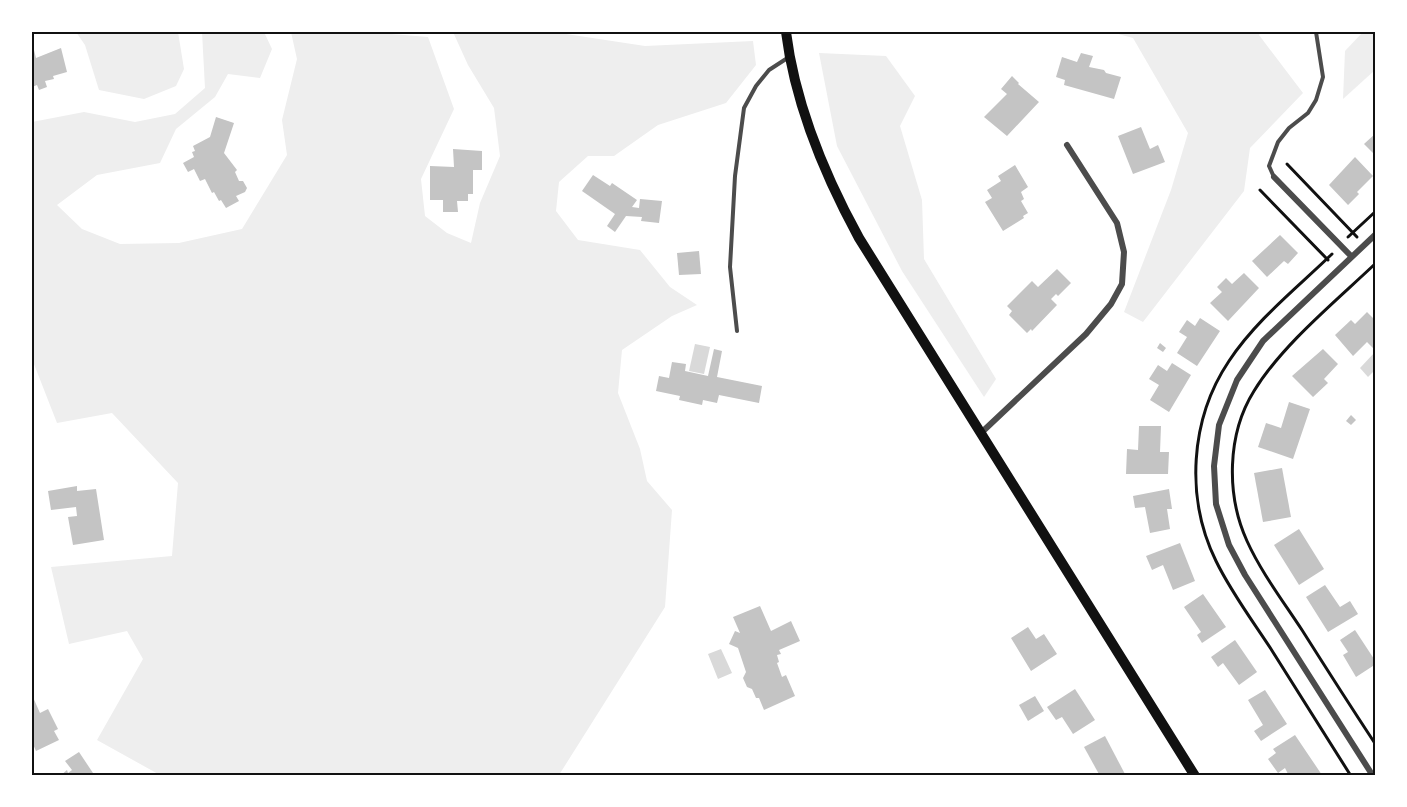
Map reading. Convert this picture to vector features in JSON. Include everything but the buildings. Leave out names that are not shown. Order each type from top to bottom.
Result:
[{"type":"main road","points":[[786,32],[789,56],[807,122],[830,182],[844,210],[1195,776]]},
{"type":"street","points":[[981,433],[1086,334],[1111,304],[1122,284],[1124,252],[1117,223],[1067,145]]},
{"type":"street","points":[[1274,177],[1351,256]]},
{"type":"street","points":[[1373,776],[1245,575],[1229,545],[1216,504],[1214,466],[1220,425],[1237,380],[1263,341],[1376,234]]},
{"type":"lane","points":[[1274,177],[1269,166],[1271,156],[1289,128],[1308,113],[1316,100],[1323,77],[1316,32]]},
{"type":"lane","points":[[737,331],[730,267],[735,176],[744,108],[756,86],[769,70],[789,56]]},
{"type":"path","points":[[1287,164],[1358,238]]},
{"type":"path","points":[[1260,190],[1332,263]]},
{"type":"path","points":[[1348,237],[1376,211]]},
{"type":"path","points":[[1332,254],[1248,336],[1220,375],[1201,426],[1196,483],[1204,529],[1221,572],[1351,776]]},
{"type":"path","points":[[1376,263],[1283,352],[1264,375],[1241,418],[1235,441],[1233,470],[1237,509],[1251,550],[1376,745]]},
{"type":"shaded area","points":[[76,32],[178,32],[184,69],[176,86],[144,99],[99,90],[85,45]]},
{"type":"shaded area","points":[[202,32],[264,32],[272,49],[260,78],[228,74],[215,97],[176,129],[160,163],[97,175],[57,205],[82,229],[120,244],[179,243],[242,229],[287,155],[282,120],[297,59],[291,32],[367,32],[428,37],[454,109],[421,179],[425,216],[447,233],[471,243],[480,203],[500,156],[494,108],[468,65],[453,32],[553,32],[645,46],[753,41],[756,65],[726,103],[658,125],[614,156],[588,156],[559,182],[556,211],[578,240],[640,250],[670,287],[697,305],[672,316],[622,350],[618,393],[640,449],[647,481],[672,510],[665,607],[559,775],[160,775],[97,740],[143,659],[127,631],[69,644],[51,567],[172,556],[178,483],[112,413],[57,423],[32,359],[32,122],[84,112],[135,122],[175,114],[205,88]]},
{"type":"shaded area","points":[[1111,32],[1261,32],[1259,35],[1303,93],[1250,148],[1244,191],[1143,322],[1124,312],[1171,190],[1188,133],[1133,38]]},
{"type":"shaded area","points":[[1363,32],[1375,32],[1375,70],[1343,99],[1345,51]]},
{"type":"shaded area","points":[[819,53],[886,56],[915,96],[900,126],[922,200],[924,259],[996,379],[984,397],[902,271],[837,146]]},
{"type":"shaded area","points":[[695,344],[710,347],[704,374],[689,371]]},
{"type":"shaded area","points":[[1375,352],[1375,370],[1368,377],[1360,368]]},
{"type":"shaded area","points":[[721,649],[732,673],[718,679],[708,654]]}]
